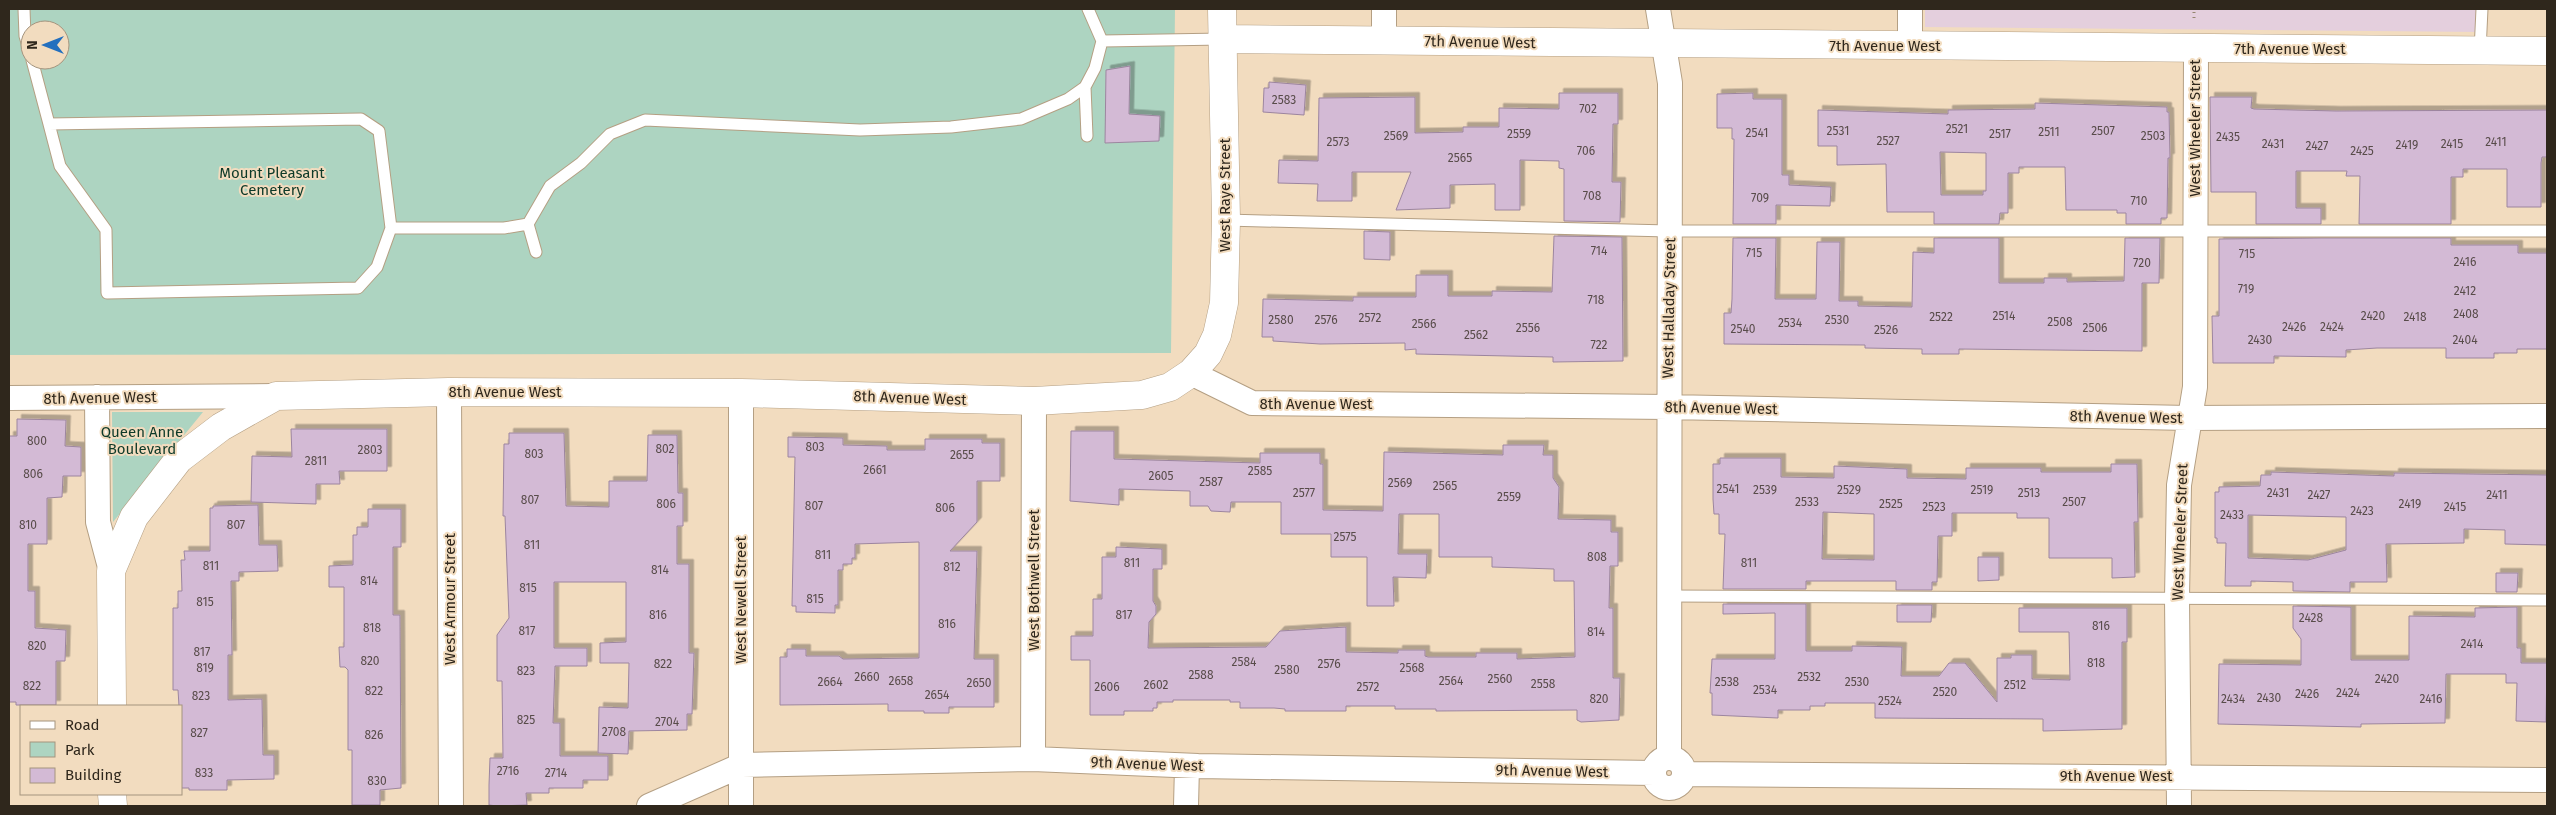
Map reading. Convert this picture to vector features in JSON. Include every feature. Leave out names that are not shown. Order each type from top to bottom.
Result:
[{"type":"street","name":"West Raye Street","points":[[1191,373],[1208,354],[1217,335],[1224,303],[1226,220],[1222,9]]},
{"type":"street","points":[[1384,9],[1384,40]]},
{"type":"street","name":"West Halladay Street","points":[[1658,9],[1670,83],[1668,407],[1670,780]]},
{"type":"street","points":[[1910,9],[1910,46]]},
{"type":"street","name":"7th Avenue West","points":[[1223,39],[1663,45],[2547,51]]},
{"type":"street","name":"West Wheeler Street","points":[[2179,806],[2177,598],[2179,485],[2188,418],[2195,387],[2196,49]]},
{"type":"street","name":"8th Avenue West","points":[[9,398],[276,396],[449,392],[741,393],[1034,401],[1142,395],[1170,386],[1191,373],[1252,403],[1668,407],[2188,418],[2547,416]]},
{"type":"street","name":"West Armour Street","points":[[449,392],[451,806]]},
{"type":"street","name":"West Newell Street","points":[[741,393],[741,806]]},
{"type":"street","points":[[111,571],[134,516],[178,459],[221,427],[276,396]]},
{"type":"street","points":[[98,397],[98,522],[111,571],[112,705]]},
{"type":"street","name":"West Bothwell Street","points":[[1033,759],[1034,401]]},
{"type":"street","name":"9th Avenue West","points":[[649,806],[742,765],[1033,759],[1187,766],[1670,780],[2179,776],[2547,780]]},
{"type":"street","points":[[1186,806],[1187,766]]},
{"type":"lane","points":[[536,252],[528,224],[550,186],[581,163],[610,134],[645,120],[860,130],[951,126],[1021,119],[1068,99],[1085,87],[1095,68],[1102,42],[1088,9]]},
{"type":"lane","points":[[2480,51],[2482,9]]},
{"type":"lane","points":[[1102,42],[1223,39]]},
{"type":"lane","points":[[35,70],[60,166],[106,230],[107,293],[358,288],[376,267],[391,228],[379,131],[361,119],[49,124]]},
{"type":"lane","points":[[1085,87],[1087,136]]},
{"type":"lane","points":[[1226,220],[1669,231],[2194,230],[2547,232]]},
{"type":"lane","points":[[391,228],[504,228],[528,224]]},
{"type":"lane","points":[[1668,596],[2547,600]]},
{"type":"path","points":[[2194,9],[2194,18]]},
{"type":"shaded area","points":[[1925,9],[2482,9],[2482,32],[1925,27]]},
{"type":"green space","name":"Mount Pleasant Cemetery","points":[[9,9],[1175,9],[1171,353],[9,355]]},
{"type":"green space","name":"Queen Anne Boulevard","points":[[112,412],[203,412],[113,522]]},
{"type":"building","points":[[1130,66],[1129,114],[1160,116],[1159,141],[1105,143],[1106,70]]},
{"type":"building","points":[[1269,82],[1306,85],[1304,115],[1263,112],[1264,88],[1269,88]]},
{"type":"building","points":[[1559,93],[1618,93],[1618,124],[1613,124],[1612,182],[1621,182],[1620,222],[1564,221],[1564,169],[1559,168],[1559,161],[1520,160],[1520,210],[1495,210],[1495,184],[1450,185],[1450,208],[1396,210],[1411,172],[1352,172],[1352,201],[1317,201],[1318,184],[1278,183],[1279,160],[1318,161],[1319,98],[1415,97],[1415,133],[1463,132],[1463,127],[1499,127],[1499,108],[1559,109]]},
{"type":"building","points":[[1753,93],[1753,99],[1782,99],[1782,175],[1789,175],[1789,185],[1831,187],[1830,206],[1776,205],[1776,224],[1733,224],[1734,139],[1732,139],[1732,128],[1717,128],[1717,94]]},
{"type":"building","points":[[2210,97],[2252,97],[2251,108],[2254,109],[2336,111],[2547,110],[2547,157],[2542,157],[2541,163],[2541,207],[2507,207],[2507,169],[2463,169],[2463,177],[2451,177],[2451,224],[2359,224],[2360,176],[2346,176],[2347,171],[2296,171],[2296,208],[2321,208],[2321,224],[2256,224],[2256,192],[2211,192]]},
{"type":"building","points":[[2035,103],[2167,107],[2167,112],[2169,112],[2170,158],[2168,158],[2167,218],[2161,218],[2161,224],[2126,224],[2126,213],[2117,213],[2117,210],[2066,210],[2065,167],[2019,167],[2019,173],[2008,173],[2008,213],[2000,213],[1999,224],[1934,224],[1934,212],[1887,212],[1886,164],[1837,165],[1837,146],[1818,146],[1818,110],[1948,114],[1948,110],[2035,109]],"holes":[[[1940,152],[1986,153],[1986,191],[1983,191],[1983,195],[1941,195]]]},
{"type":"building","points":[[1364,231],[1390,232],[1390,260],[1364,259]]},
{"type":"building","points":[[1554,236],[1622,237],[1623,361],[1553,362],[1553,357],[1416,354],[1416,349],[1405,350],[1405,343],[1320,344],[1273,341],[1273,337],[1262,337],[1263,299],[1353,301],[1353,297],[1416,297],[1416,275],[1448,275],[1448,296],[1492,296],[1492,291],[1552,292]]},
{"type":"building","points":[[1733,238],[1776,238],[1775,299],[1816,299],[1817,242],[1840,242],[1839,301],[1858,301],[1858,306],[1912,307],[1913,252],[1934,253],[1934,238],[1999,238],[1999,283],[2044,283],[2044,278],[2067,278],[2067,282],[2124,281],[2125,238],[2160,238],[2159,283],[2142,283],[2142,351],[1959,349],[1959,354],[1922,354],[1922,349],[1865,348],[1865,345],[1724,344],[1724,313],[1731,313]]},
{"type":"building","points":[[2451,238],[2451,245],[2518,245],[2518,253],[2547,253],[2547,349],[2517,349],[2517,353],[2494,353],[2494,358],[2446,358],[2446,348],[2377,348],[2346,350],[2346,357],[2274,356],[2274,363],[2213,363],[2212,316],[2219,316],[2219,239]]},
{"type":"building","points":[[17,419],[66,420],[65,446],[81,447],[81,476],[63,476],[62,497],[47,498],[47,544],[28,544],[28,591],[35,591],[35,628],[66,630],[65,661],[56,661],[56,705],[16,705],[16,702],[9,702],[9,436],[17,436]]},
{"type":"building","points":[[291,429],[387,429],[387,471],[339,471],[340,484],[316,484],[316,504],[251,502],[252,456],[292,457]]},
{"type":"building","points":[[1071,431],[1114,431],[1114,459],[1260,463],[1260,453],[1320,453],[1320,464],[1323,464],[1323,510],[1383,511],[1384,452],[1503,455],[1503,445],[1544,445],[1543,455],[1553,455],[1553,478],[1559,487],[1558,519],[1611,520],[1611,532],[1618,532],[1618,566],[1610,566],[1609,608],[1613,608],[1613,678],[1620,678],[1619,720],[1581,722],[1577,720],[1577,710],[1436,711],[1436,709],[1395,709],[1395,706],[1346,706],[1346,711],[1285,711],[1285,709],[1274,708],[1240,708],[1240,702],[1230,702],[1230,700],[1173,700],[1173,702],[1157,702],[1157,708],[1153,708],[1153,711],[1124,711],[1124,715],[1090,715],[1090,660],[1071,660],[1071,636],[1093,636],[1093,599],[1102,599],[1102,557],[1116,557],[1116,547],[1162,549],[1162,569],[1153,569],[1153,601],[1156,606],[1156,614],[1149,622],[1148,648],[1266,647],[1280,631],[1346,627],[1346,652],[1398,653],[1398,650],[1425,650],[1425,656],[1428,657],[1476,657],[1476,653],[1517,653],[1517,659],[1575,657],[1574,581],[1554,581],[1554,569],[1492,567],[1492,557],[1439,557],[1439,514],[1399,514],[1398,554],[1427,554],[1426,578],[1393,577],[1394,606],[1367,606],[1367,557],[1331,557],[1331,534],[1281,534],[1281,502],[1231,502],[1230,512],[1211,511],[1208,506],[1190,506],[1190,491],[1119,489],[1119,505],[1070,501]]},
{"type":"building","points":[[509,433],[564,433],[566,506],[609,507],[609,481],[647,481],[648,435],[677,435],[678,493],[683,493],[683,526],[677,526],[677,564],[689,564],[689,653],[694,653],[692,714],[687,714],[687,730],[629,731],[628,754],[598,753],[599,707],[628,708],[629,663],[600,663],[600,643],[626,642],[626,582],[554,582],[554,648],[587,648],[587,666],[555,666],[553,723],[560,723],[560,756],[608,756],[608,780],[583,780],[583,788],[549,788],[549,793],[526,793],[527,805],[497,806],[489,805],[489,785],[490,758],[503,758],[502,681],[497,681],[497,635],[509,618],[505,516],[503,516],[504,444],[509,444]]},
{"type":"building","points":[[788,437],[843,438],[843,445],[887,446],[887,450],[925,450],[925,439],[982,439],[982,443],[1000,443],[1000,481],[977,481],[977,522],[950,551],[977,551],[974,659],[994,659],[994,707],[949,707],[949,713],[924,713],[924,711],[888,711],[888,704],[780,705],[780,657],[787,657],[787,649],[806,649],[806,656],[839,656],[843,659],[919,658],[919,542],[855,544],[855,558],[852,558],[852,564],[843,564],[843,570],[838,570],[838,605],[835,605],[835,613],[796,612],[796,606],[792,606],[795,457],[788,457]]},
{"type":"building","points":[[1720,458],[1781,458],[1781,477],[1834,478],[1834,466],[1907,469],[1907,478],[1966,479],[1966,468],[2041,468],[2041,472],[2111,472],[2111,464],[2137,464],[2138,522],[2134,522],[2135,577],[2112,578],[2112,558],[2049,558],[2049,518],[2017,518],[2017,513],[1952,513],[1952,536],[1938,536],[1937,582],[1932,582],[1932,590],[1896,590],[1896,581],[1806,581],[1806,589],[1723,589],[1725,534],[1719,534],[1719,514],[1714,514],[1713,499],[1713,464],[1720,464]],"holes":[[[1823,512],[1874,514],[1874,560],[1822,559]]]},
{"type":"building","points":[[2271,472],[2394,476],[2394,473],[2547,475],[2547,545],[2505,544],[2505,530],[2464,529],[2464,543],[2386,544],[2387,582],[2350,582],[2350,592],[2293,591],[2293,582],[2251,581],[2251,586],[2225,586],[2226,543],[2217,543],[2217,538],[2215,538],[2215,492],[2219,492],[2219,487],[2260,486],[2261,475],[2271,475]],"holes":[[[2248,515],[2346,517],[2346,550],[2308,560],[2248,558]]]},
{"type":"building","points":[[258,505],[259,545],[277,545],[278,571],[239,572],[239,581],[231,581],[232,655],[228,655],[228,700],[262,699],[263,755],[274,755],[274,779],[227,780],[227,790],[189,790],[189,788],[182,788],[182,705],[179,705],[178,690],[173,690],[173,608],[178,608],[178,591],[182,591],[181,560],[185,560],[184,551],[210,551],[210,508],[213,508],[213,506]]},
{"type":"building","points":[[368,509],[401,509],[401,547],[393,547],[393,615],[400,615],[401,788],[380,790],[380,805],[352,805],[352,750],[348,750],[348,670],[345,667],[340,667],[339,647],[344,647],[344,587],[329,587],[329,566],[353,565],[353,535],[357,535],[357,527],[368,527]]},
{"type":"building","points":[[1978,557],[1999,557],[1999,580],[1978,581]]},
{"type":"building","points":[[2496,573],[2518,573],[2517,592],[2496,592]]},
{"type":"building","points":[[1723,604],[1806,604],[1806,651],[1852,651],[1852,646],[1902,647],[1901,676],[1939,676],[1949,663],[1965,663],[1997,702],[1997,658],[2011,658],[2011,655],[2032,655],[2032,679],[2070,680],[2069,632],[2019,632],[2019,608],[2127,608],[2127,642],[2122,642],[2122,729],[2043,731],[2043,719],[1875,718],[1875,703],[1825,703],[1825,706],[1810,706],[1810,710],[1778,710],[1778,718],[1712,715],[1712,693],[1710,693],[1712,659],[1775,659],[1775,613],[1723,614]]},
{"type":"building","points":[[1897,605],[1932,605],[1931,622],[1897,622]]},
{"type":"building","points":[[2293,606],[2351,607],[2351,660],[2409,660],[2409,616],[2475,617],[2475,608],[2517,607],[2517,648],[2521,648],[2521,663],[2547,663],[2546,722],[2516,721],[2517,683],[2506,683],[2506,674],[2446,674],[2445,723],[2361,724],[2361,727],[2218,724],[2219,664],[2301,665],[2301,639],[2293,628]]}]
